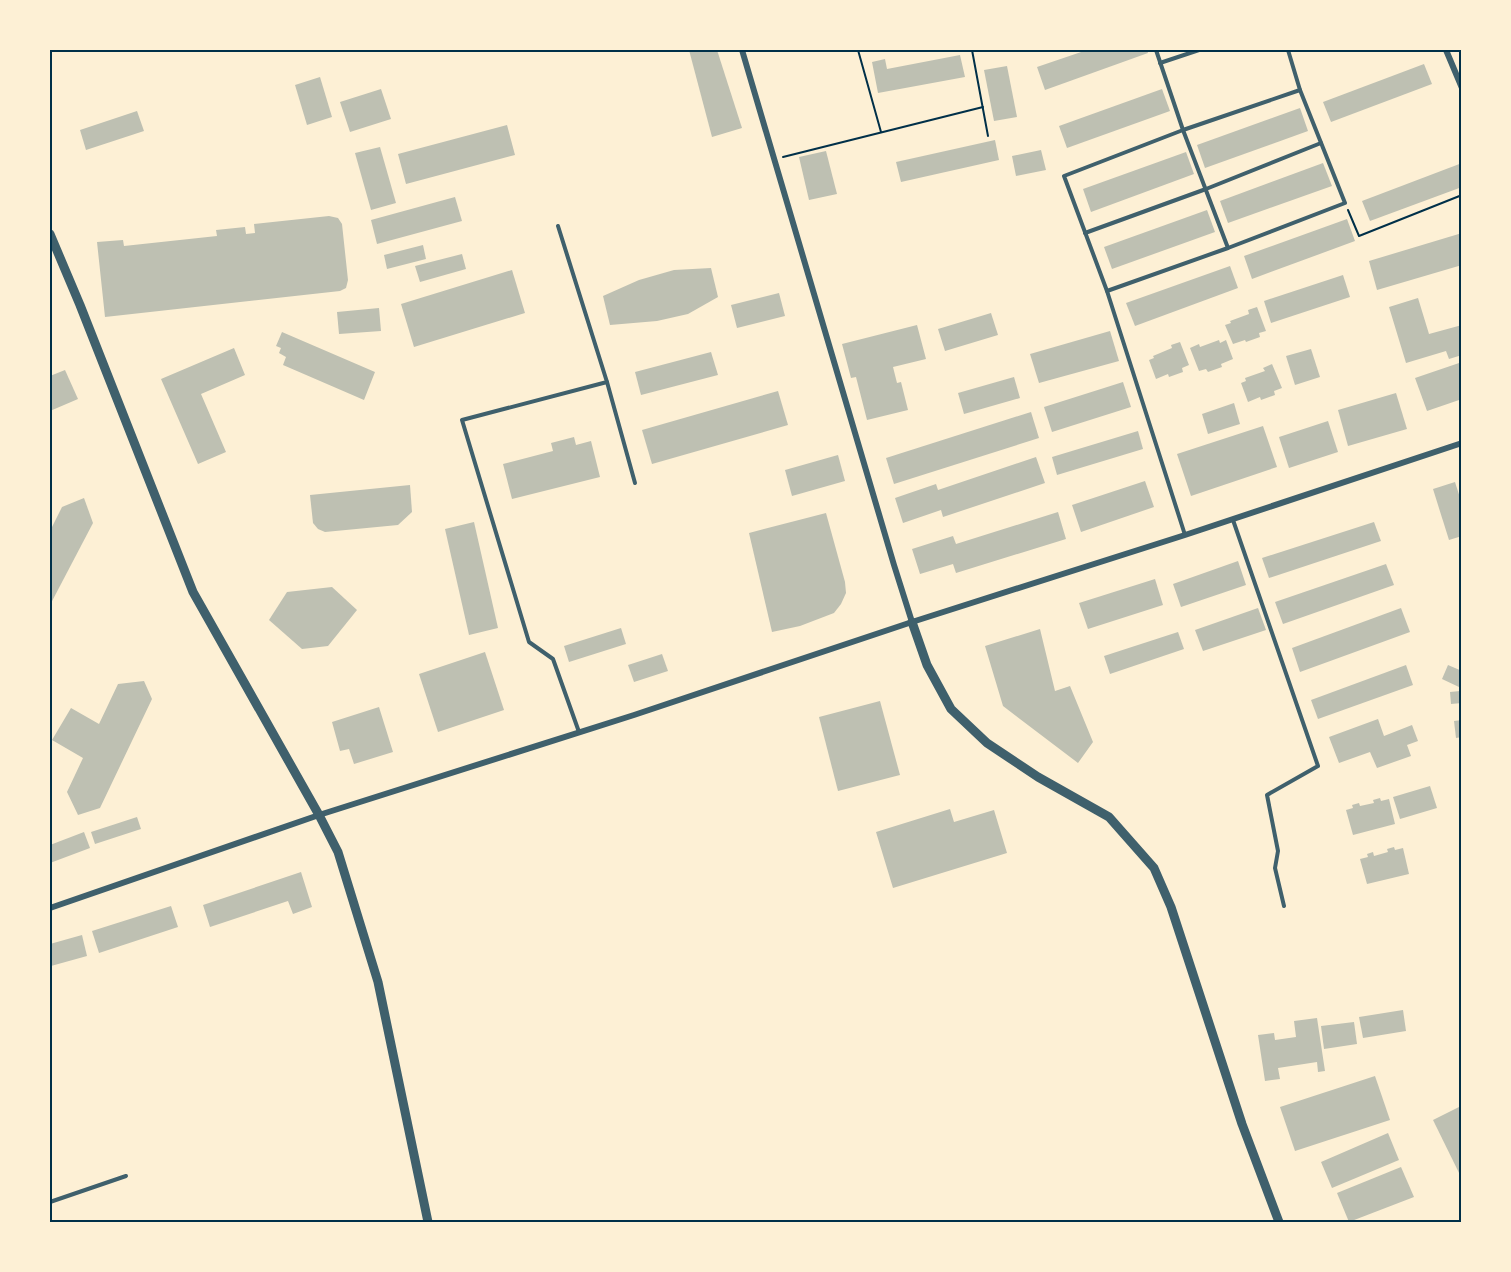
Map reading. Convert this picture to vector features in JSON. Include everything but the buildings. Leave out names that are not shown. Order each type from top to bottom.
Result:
[{"type":"street","points":[[742,50],[887,542],[927,665],[951,709],[987,743],[1038,777],[1109,817],[1154,868],[1171,907],[1242,1124],[1279,1222]]},
{"type":"street","points":[[1446,50],[1461,88]]},
{"type":"street","points":[[50,234],[193,592],[320,815],[338,852],[378,982],[428,1222]]},
{"type":"street","points":[[50,908],[320,815],[912,621],[1185,535],[1461,442]]},
{"type":"lane","points":[[1156,50],[1183,130],[1228,248]]},
{"type":"lane","points":[[1160,63],[1199,50]]},
{"type":"lane","points":[[1107,291],[1345,203],[1300,90],[1288,50]]},
{"type":"lane","points":[[1185,535],[1107,291],[1064,176],[1183,130],[1300,90]]},
{"type":"lane","points":[[1086,233],[1321,144]]},
{"type":"lane","points":[[558,226],[607,382],[635,483]]},
{"type":"lane","points":[[579,732],[553,659],[529,642],[462,420],[607,382]]},
{"type":"lane","points":[[1233,519],[1318,766],[1267,795],[1278,850],[1275,868],[1284,906]]},
{"type":"lane","points":[[50,1202],[126,1176]]},
{"type":"path","points":[[858,50],[881,132]]},
{"type":"path","points":[[972,50],[988,136]]},
{"type":"path","points":[[774,159],[983,107]]},
{"type":"path","points":[[1345,203],[1359,236],[1461,195]]}]
